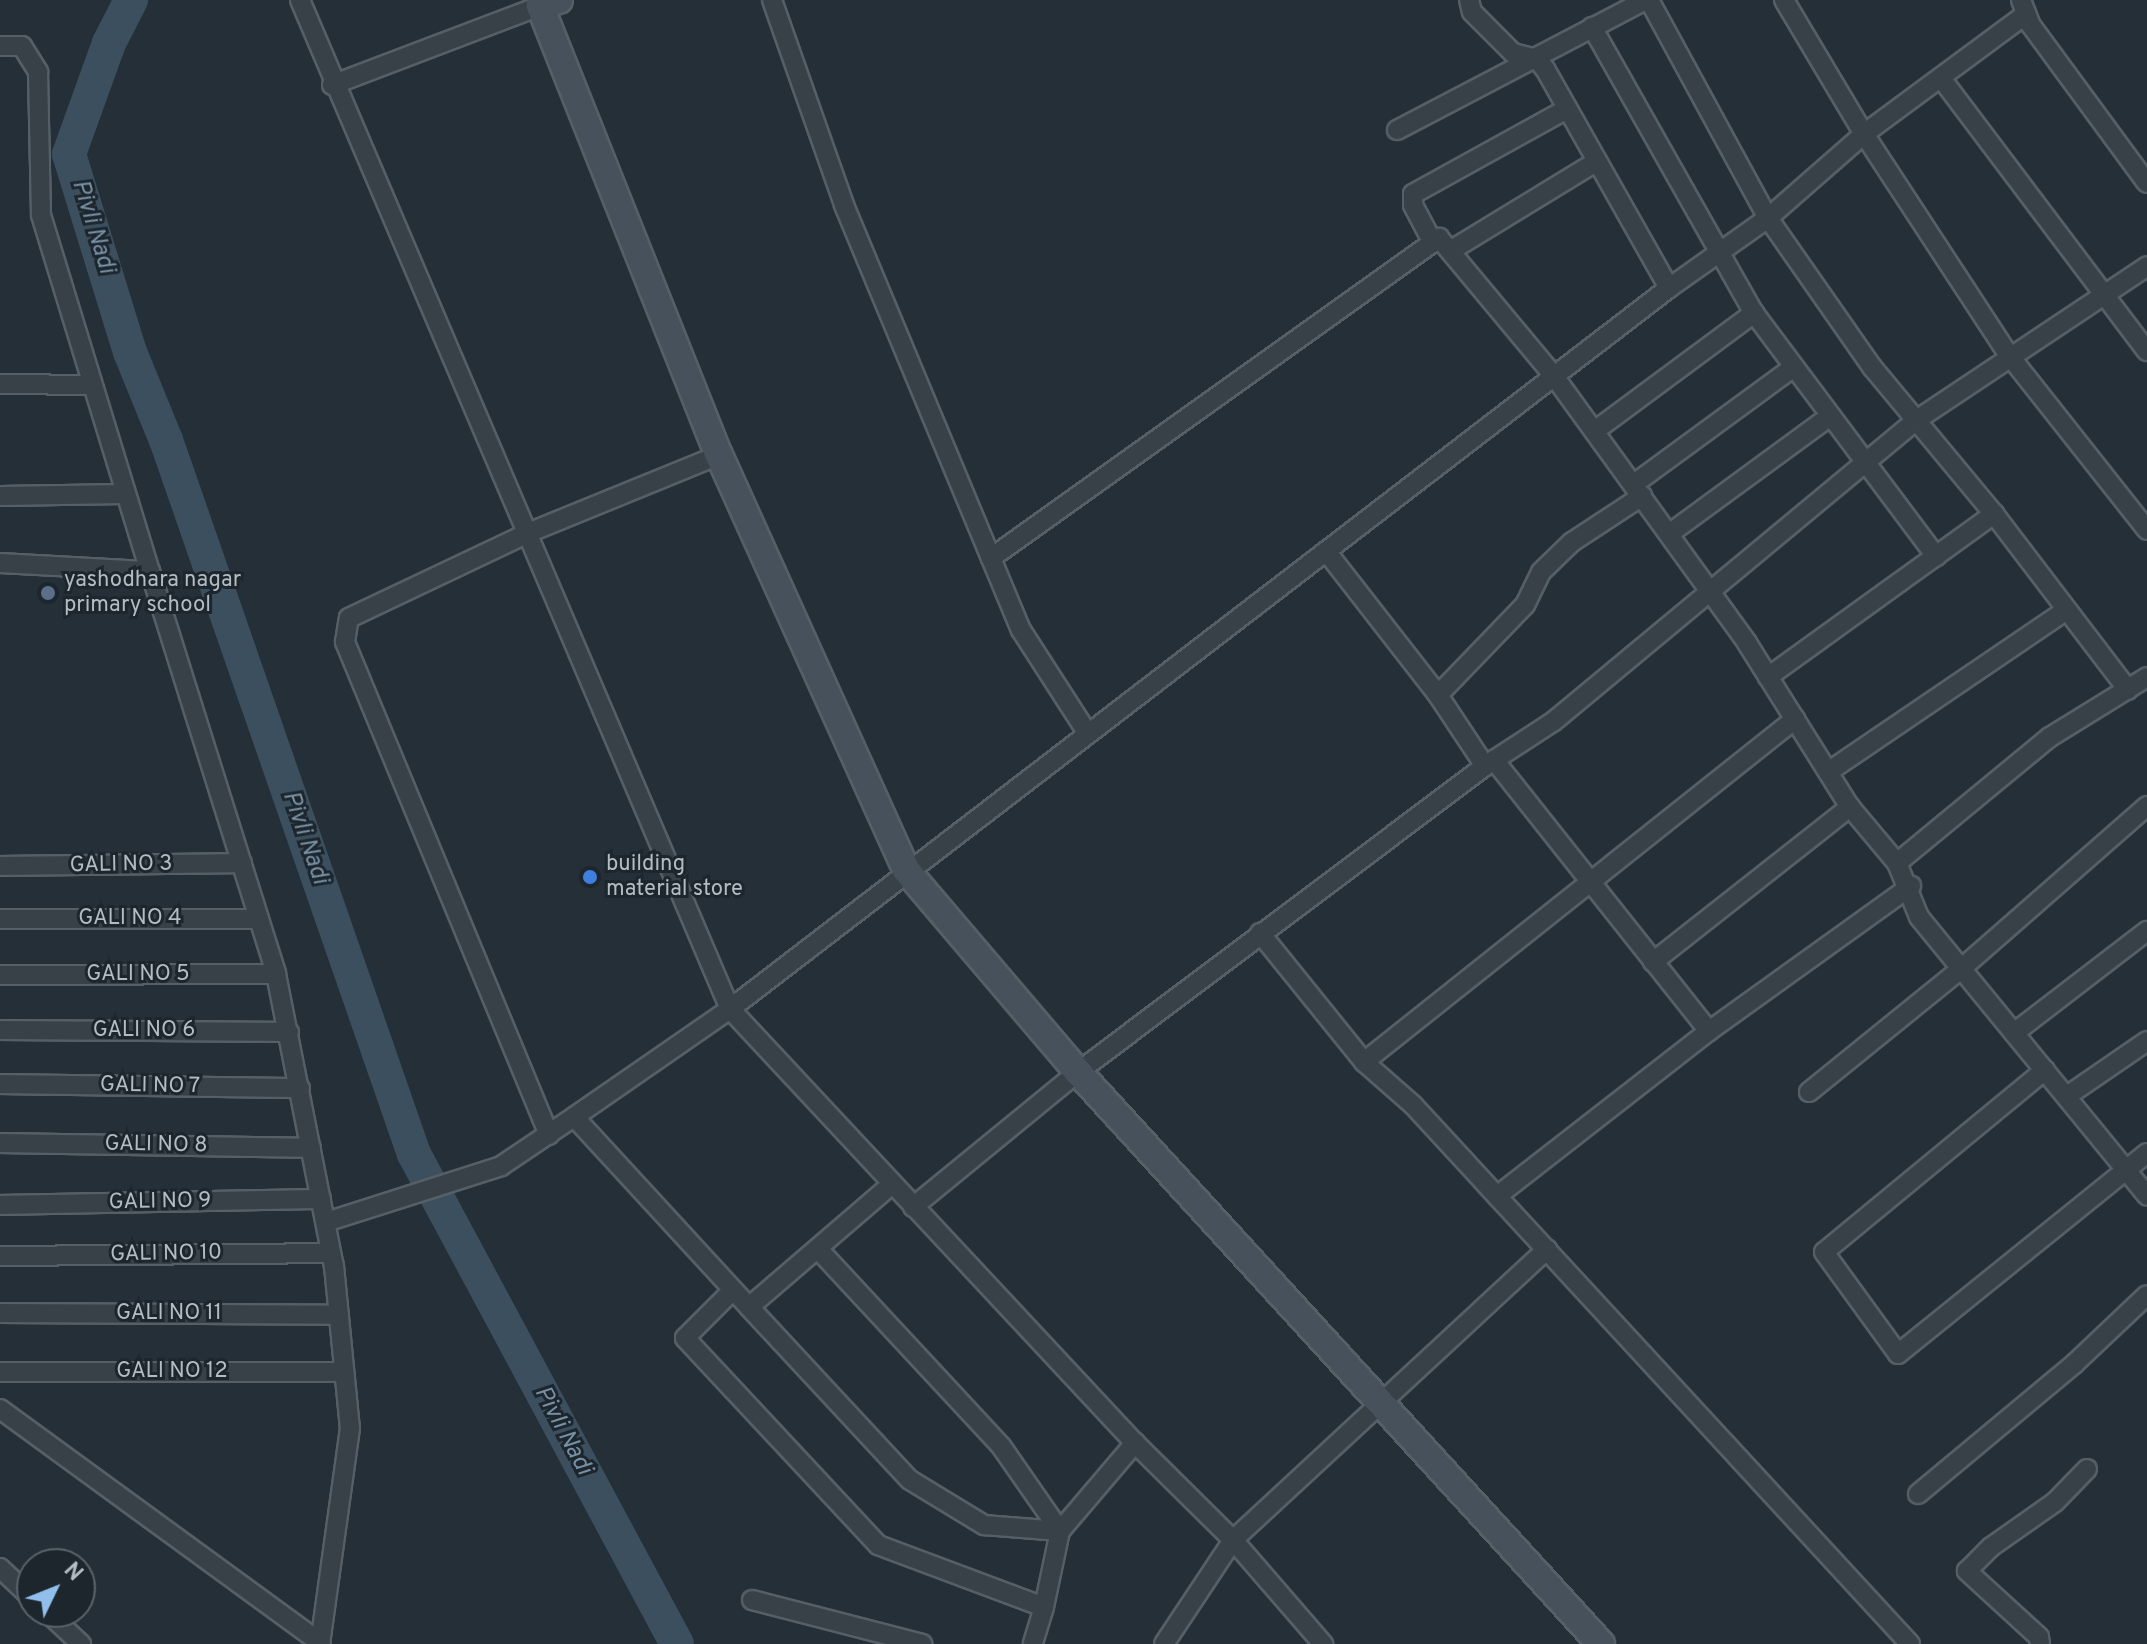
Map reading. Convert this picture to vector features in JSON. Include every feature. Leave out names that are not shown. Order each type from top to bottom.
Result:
[{"type":"street","points":[[300,0],[332,85],[528,533],[730,1009],[1135,1443],[1233,1540],[1323,1644]]},
{"type":"street","points":[[772,0],[844,205],[1021,630],[1086,731]]},
{"type":"street","points":[[1469,0],[1472,12],[1513,53],[1537,59],[1669,288]]},
{"type":"street","points":[[1397,130],[1647,0],[1768,218],[1915,421],[1994,514],[2128,690]]},
{"type":"street","points":[[1784,0],[1864,134],[2008,354],[2147,530]]},
{"type":"street","points":[[332,85],[549,3],[719,455],[906,870],[1078,1072],[1377,1403],[1601,1644]]},
{"type":"street","points":[[326,1222],[390,1205],[501,1166],[730,1009],[1086,731],[1669,288],[1768,218],[1864,134],[1941,78],[2023,4],[2147,183]]},
{"type":"street","points":[[1592,27],[1716,253],[1754,313],[1936,556]]},
{"type":"street","points":[[0,46],[22,46],[38,72],[41,215],[90,385],[276,974],[289,1032],[331,1253],[350,1428],[320,1644],[0,1409]]},
{"type":"street","points":[[1941,78],[2147,351]]},
{"type":"street","points":[[1567,109],[1413,194],[1413,205],[1442,247],[1554,376],[1596,430],[1768,677],[1850,807],[1897,863],[1911,886],[1919,917],[2147,1196]]},
{"type":"street","points":[[991,558],[1442,247],[1596,162]]},
{"type":"street","points":[[913,1207],[1078,1072],[1260,933],[1490,763],[1554,721],[1658,637],[1708,588],[1915,421],[2008,354],[2147,266]]},
{"type":"street","points":[[1596,430],[1754,313]]},
{"type":"street","points":[[1438,695],[1525,605],[1541,572],[1572,542],[1794,367]]},
{"type":"street","points":[[0,384],[90,385]]},
{"type":"street","points":[[1669,534],[1830,416]]},
{"type":"street","points":[[549,1135],[345,642],[349,618],[528,533],[719,455]]},
{"type":"street","points":[[0,496],[124,494]]},
{"type":"street","points":[[1768,677],[1994,514]]},
{"type":"street","points":[[1326,551],[1490,763],[1709,1031]]},
{"type":"street","points":[[0,563],[150,571]]},
{"type":"street","points":[[1828,772],[2065,611]]},
{"type":"street","points":[[1897,863],[2050,737],[2147,677]]},
{"type":"street","points":[[1364,1062],[1587,880],[1795,719]]},
{"type":"street","points":[[1809,1092],[1962,968],[2147,806]]},
{"type":"street","points":[[1653,962],[1850,807]]},
{"type":"street","name":"GALI NO 3","points":[[0,866],[242,863]]},
{"type":"street","points":[[1497,1196],[1709,1031],[1911,886]]},
{"type":"street","name":"GALI NO 4","points":[[0,919],[259,919]]},
{"type":"street","points":[[2014,1033],[2147,931]]},
{"type":"street","points":[[1260,933],[1364,1062],[1413,1105],[1910,1644]]},
{"type":"street","name":"GALI NO 5","points":[[0,975],[276,974]]},
{"type":"street","name":"GALI NO 6","points":[[0,1030],[289,1032]]},
{"type":"street","points":[[2067,1096],[2147,1041]]},
{"type":"street","points":[[2045,1070],[1824,1252],[1898,1354],[2147,1153]]},
{"type":"street","name":"GALI NO 7","points":[[0,1084],[300,1088]]},
{"type":"street","points":[[574,1117],[910,1480],[984,1525],[1060,1531]]},
{"type":"street","name":"GALI NO 8","points":[[0,1143],[311,1148]]},
{"type":"street","points":[[749,1307],[891,1185]]},
{"type":"street","name":"GALI NO 9","points":[[0,1205],[321,1199]]},
{"type":"street","points":[[818,1249],[1001,1446],[1060,1531]]},
{"type":"street","points":[[1164,1644],[1233,1540],[1377,1403],[1547,1249]]},
{"type":"street","name":"GALI NO 10","points":[[0,1256],[331,1253]]},
{"type":"street","points":[[733,1290],[685,1338],[878,1545],[1044,1607]]},
{"type":"street","points":[[1918,1494],[2074,1364],[2147,1295]]},
{"type":"street","name":"GALI NO 11","points":[[0,1313],[339,1315]]},
{"type":"street","name":"GALI NO 12","points":[[0,1372],[344,1372]]},
{"type":"street","points":[[1033,1644],[1060,1531],[1135,1443]]},
{"type":"street","points":[[2040,1644],[2039,1637],[1967,1571],[2055,1502],[2087,1469]]},
{"type":"street","points":[[0,1568],[16,1583]]},
{"type":"street","points":[[752,1600],[922,1644]]},
{"type":"street","points":[[64,1628],[81,1644]]},
{"type":"waterway","name":"Pivli Nadi","points":[[131,0],[109,43],[69,154],[130,352],[166,440],[414,1154],[677,1644]]},
{"type":"place","name":"yashodhara nagar primary school","points":[[48,593]]},
{"type":"place","name":"building material store","points":[[590,877]]}]
